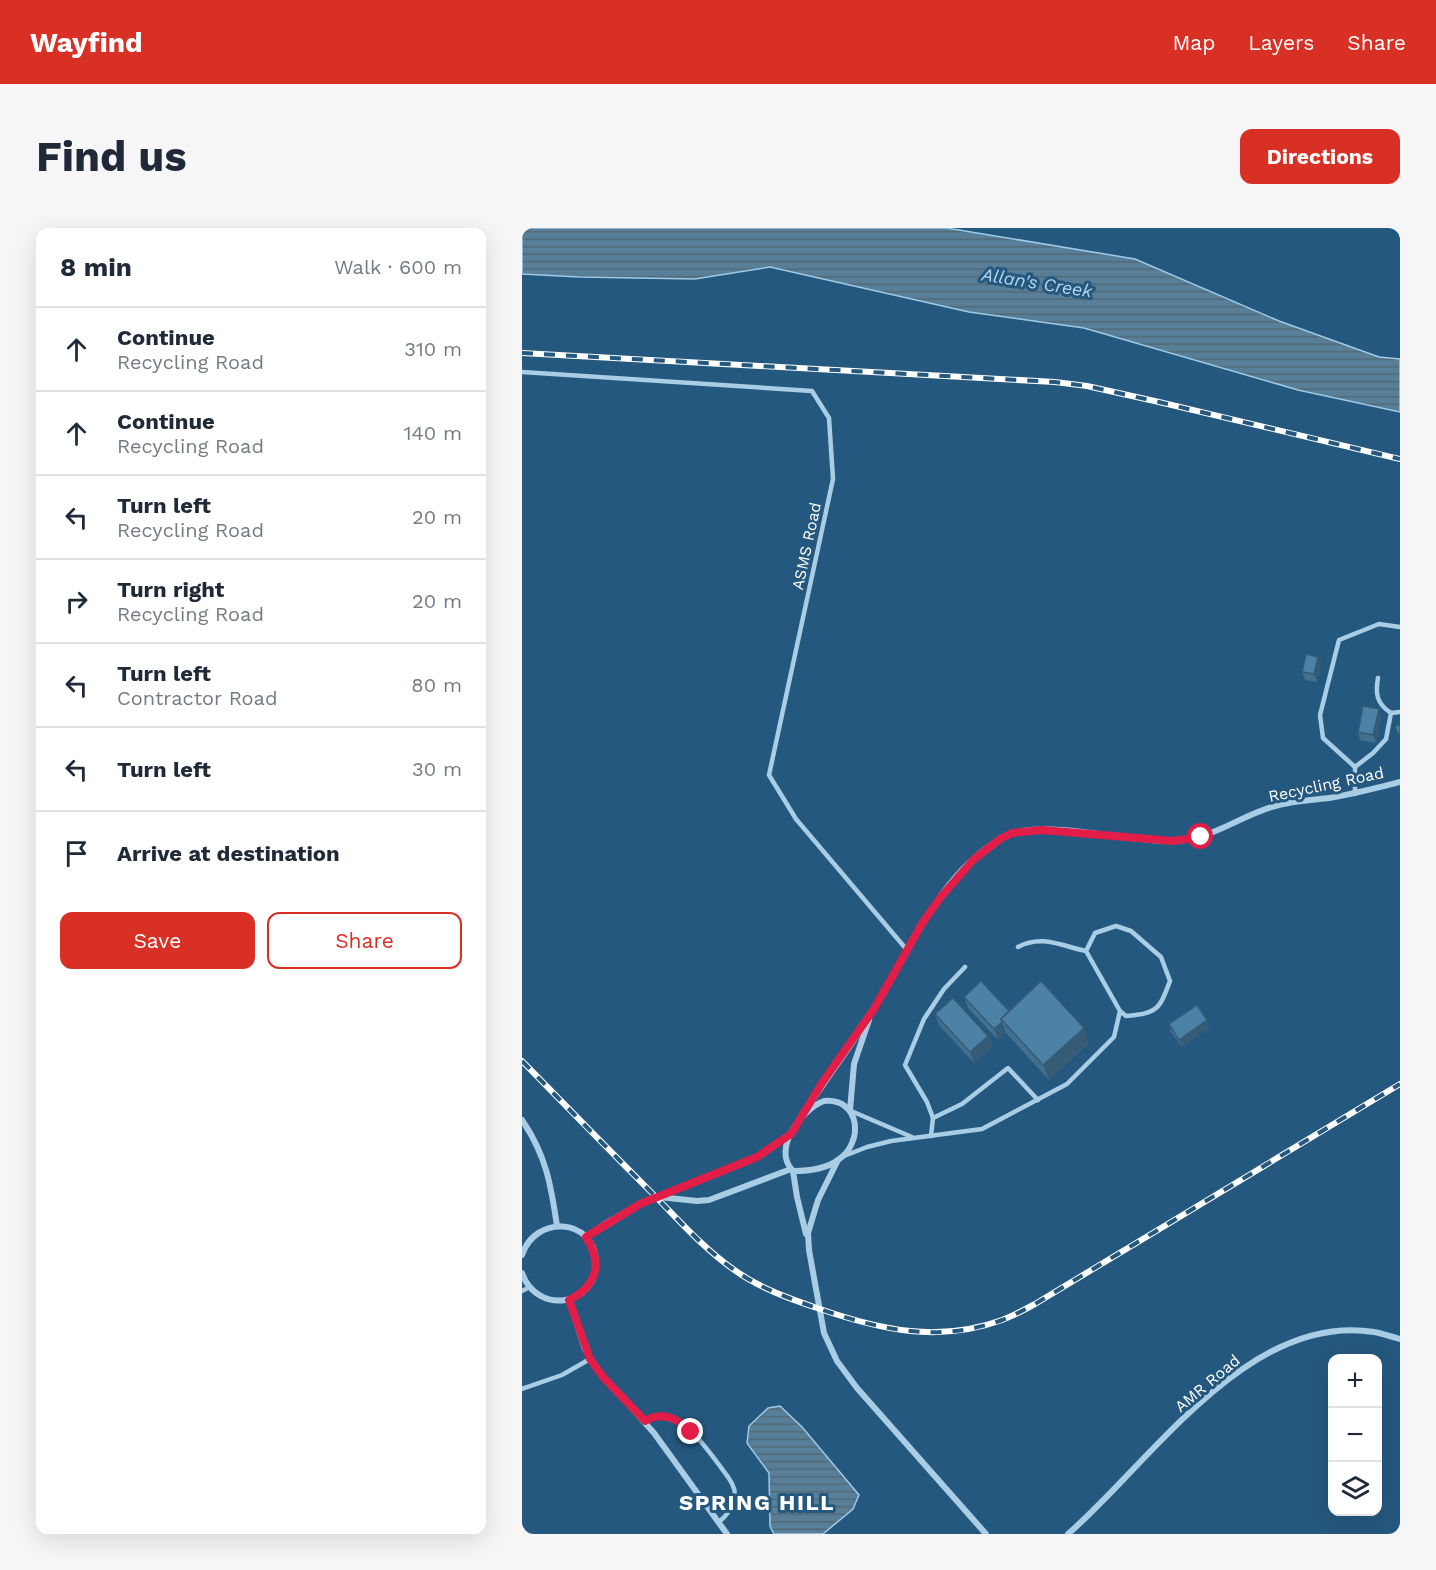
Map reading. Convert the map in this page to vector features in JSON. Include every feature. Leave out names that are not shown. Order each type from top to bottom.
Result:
[{"type":"street","name":"Recycling Road","points":[[800,1120],[822,1083],[874,1009],[923,922],[959,874],[986,849],[1012,833],[1042,830],[1153,840],[1189,840],[1218,831],[1275,806],[1355,794],[1400,782]]},
{"type":"street","points":[[808,1240],[809,1225],[818,1200],[840,1158],[854,1138],[855,1124],[850,1110],[854,1064],[874,1009]]},
{"type":"street","points":[[850,1110],[839,1102],[824,1101],[810,1108],[786,1144],[785,1157],[792,1170],[796,1197],[808,1240],[821,1323],[837,1361],[857,1388],[986,1534]]},
{"type":"street","points":[[522,1120],[538,1144],[544,1158],[557,1226]]},
{"type":"street","points":[[586,1237],[622,1214],[656,1197],[751,1160],[791,1134]]},
{"type":"street","points":[[656,1197],[709,1200],[792,1170],[816,1169],[840,1158]]},
{"type":"street","points":[[522,1255],[524,1246],[539,1231],[557,1226],[573,1228],[586,1237],[596,1258],[596,1269],[592,1280],[586,1289],[569,1300],[547,1299],[525,1290],[522,1272]]},
{"type":"street","points":[[569,1300],[590,1359],[603,1377],[645,1421],[727,1534]]},
{"type":"street","name":"AMR Road","points":[[1068,1534],[1208,1396],[1235,1373],[1262,1356],[1311,1336],[1332,1331],[1375,1332],[1400,1339]]},
{"type":"lane","name":"ASMS Road","points":[[522,372],[812,391],[829,418],[833,479],[769,775],[796,819],[908,950]]},
{"type":"lane","points":[[1355,794],[1355,767],[1323,738],[1320,715],[1339,640],[1379,624],[1400,627]]},
{"type":"lane","points":[[1378,678],[1376,691],[1382,708],[1391,713],[1400,711]]},
{"type":"lane","points":[[1355,767],[1386,739],[1391,713]]},
{"type":"lane","points":[[1018,947],[1041,940],[1086,951],[1120,1011],[1126,1016],[1149,1014],[1161,1004],[1170,981],[1161,957],[1131,931],[1116,926],[1095,933],[1086,951]]},
{"type":"lane","points":[[931,1136],[933,1118],[927,1102],[905,1065],[924,1019],[944,989],[965,967]]},
{"type":"lane","points":[[840,1158],[873,1145],[982,1129],[1038,1100],[1067,1084],[1114,1037],[1120,1011]]},
{"type":"lane","points":[[933,1118],[962,1104],[1008,1068],[1038,1100]]},
{"type":"lane","points":[[850,1110],[914,1138]]},
{"type":"lane","points":[[522,1389],[562,1375],[590,1359]]},
{"type":"lane","points":[[645,1421],[662,1416],[672,1418],[682,1424],[728,1477],[734,1486],[735,1500],[732,1509],[719,1522]]},
{"type":"water","name":"Allan's Creek","points":[[522,228],[947,228],[1135,259],[1279,321],[1379,357],[1400,359],[1400,412],[1298,390],[1084,328],[969,312],[770,267],[695,279],[522,274]]},
{"type":"water","points":[[780,1406],[802,1427],[859,1495],[853,1509],[823,1534],[774,1534],[770,1526],[769,1473],[747,1443],[749,1426],[768,1408]]},
{"type":"building","points":[[1306,654],[1318,657],[1314,674],[1302,672]]},
{"type":"building","points":[[1363,706],[1379,709],[1373,735],[1358,732]]},
{"type":"building","points":[[1400,724],[1400,738],[1395,727]]},
{"type":"building","points":[[981,981],[1009,1011],[994,1029],[964,997]]},
{"type":"building","points":[[1041,981],[1084,1028],[1043,1065],[1001,1019]]},
{"type":"building","points":[[953,998],[988,1036],[970,1052],[935,1014]]},
{"type":"building","points":[[1197,1005],[1207,1020],[1179,1040],[1169,1024]]},
{"type":"railway","points":[[522,353],[1055,382],[1087,386],[1159,402],[1400,459]]},
{"type":"railway","points":[[522,1061],[690,1232],[743,1276],[786,1297],[865,1323],[910,1331],[933,1332],[979,1327],[1014,1315],[1400,1084]]},
{"type":"district","name":"SPRING HILL","points":[[757,1502]]},
{"type":"route","points":[[691,1432],[678,1420],[667,1417],[658,1416],[645,1421],[603,1377],[590,1359],[569,1300],[586,1289],[596,1269],[596,1258],[586,1237],[640,1204],[757,1157],[791,1134],[822,1083],[874,1009],[923,922],[940,898],[973,860],[1000,839],[1012,833],[1042,830],[1173,841],[1201,837]]}]
